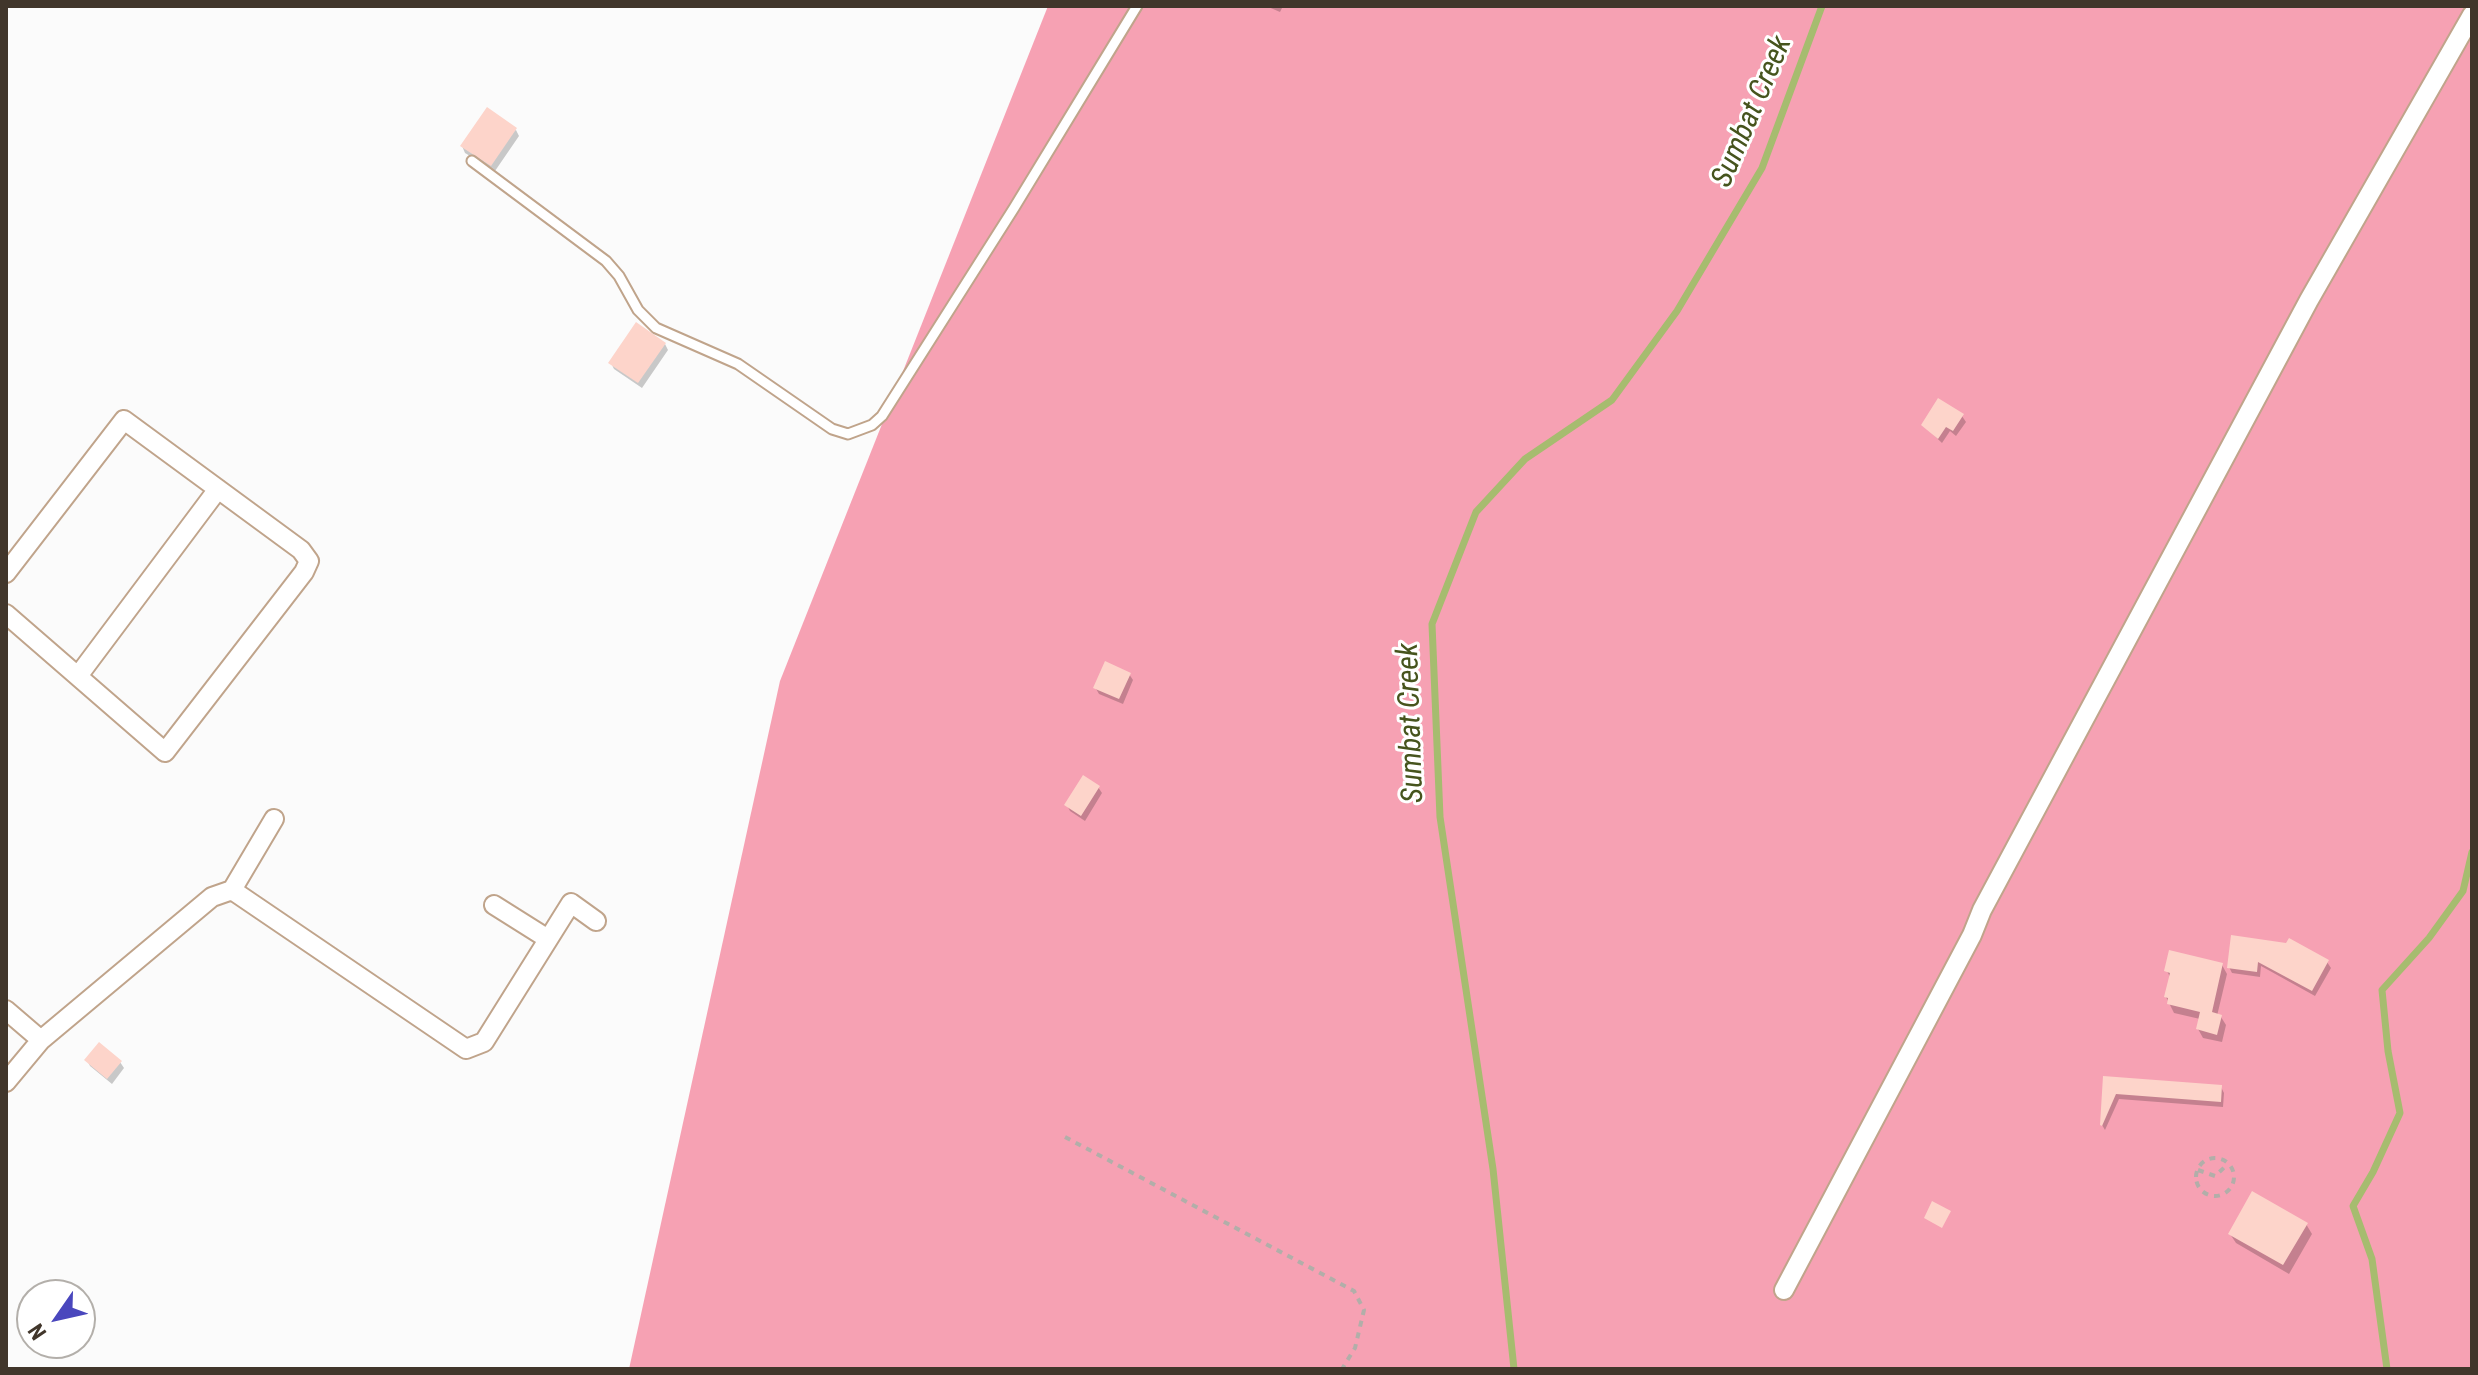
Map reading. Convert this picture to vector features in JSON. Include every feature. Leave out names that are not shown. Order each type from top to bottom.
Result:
[{"type":"street","points":[[1784,1290],[1972,935],[1982,910],[2309,300],[2472,15]]},
{"type":"street","points":[[6,573],[124,420],[301,550],[309,561],[304,572],[165,752],[6,614]]},
{"type":"street","points":[[78,676],[218,489]]},
{"type":"street","points":[[6,1082],[41,1040],[212,897],[232,890],[274,819]]},
{"type":"street","points":[[232,890],[466,1049],[484,1042],[571,903],[596,921]]},
{"type":"street","points":[[494,905],[548,939]]},
{"type":"street","points":[[6,1010],[41,1040]]},
{"type":"lane","points":[[472,161],[606,261],[619,276],[638,310],[656,328],[738,364],[832,429],[848,434],[872,425],[882,416],[1137,6]]},
{"type":"path","points":[[1065,1137],[1354,1291],[1364,1310],[1355,1348],[1342,1369]]},
{"type":"path","points":[[2211,1159],[2228,1164],[2234,1181],[2228,1192],[2216,1197],[2200,1188],[2198,1170],[2211,1159]]},
{"type":"path","points":[[2198,1170],[2215,1176],[2228,1164]]},
{"type":"shaded area","points":[[1048,6],[2472,6],[2472,1369],[629,1369],[780,681]]},
{"type":"building","points":[[487,107],[517,128],[491,166],[460,146]]},
{"type":"building","points":[[636,322],[666,343],[638,383],[608,363]]},
{"type":"building","points":[[1938,398],[1964,414],[1953,431],[1946,427],[1938,439],[1921,425]]},
{"type":"building","points":[[1105,661],[1131,673],[1119,699],[1093,688]]},
{"type":"building","points":[[1083,775],[1100,786],[1081,816],[1064,805]]},
{"type":"building","points":[[2231,935],[2286,943],[2289,938],[2329,960],[2312,991],[2258,962],[2257,972],[2227,968]]},
{"type":"building","points":[[2169,950],[2223,963],[2212,1012],[2222,1015],[2217,1035],[2196,1029],[2200,1012],[2167,1004],[2168,998],[2164,997],[2170,973],[2164,971]]},
{"type":"building","points":[[99,1042],[122,1061],[107,1079],[84,1060]]},
{"type":"building","points":[[2103,1076],[2222,1085],[2221,1102],[2116,1094],[2102,1126]]},
{"type":"building","points":[[2252,1191],[2308,1223],[2283,1265],[2228,1234]]},
{"type":"building","points":[[1932,1201],[1951,1211],[1942,1228],[1924,1218]]},
{"type":"waterway","name":"Sumbat Creek","points":[[1514,1369],[1493,1169],[1440,817],[1432,624],[1476,512],[1525,459],[1612,400],[1677,311],[1762,168],[1822,6]]},
{"type":"waterway","points":[[2387,1369],[2372,1259],[2353,1206],[2373,1172],[2400,1113],[2388,1051],[2382,990],[2429,938],[2463,891],[2472,852]]}]
